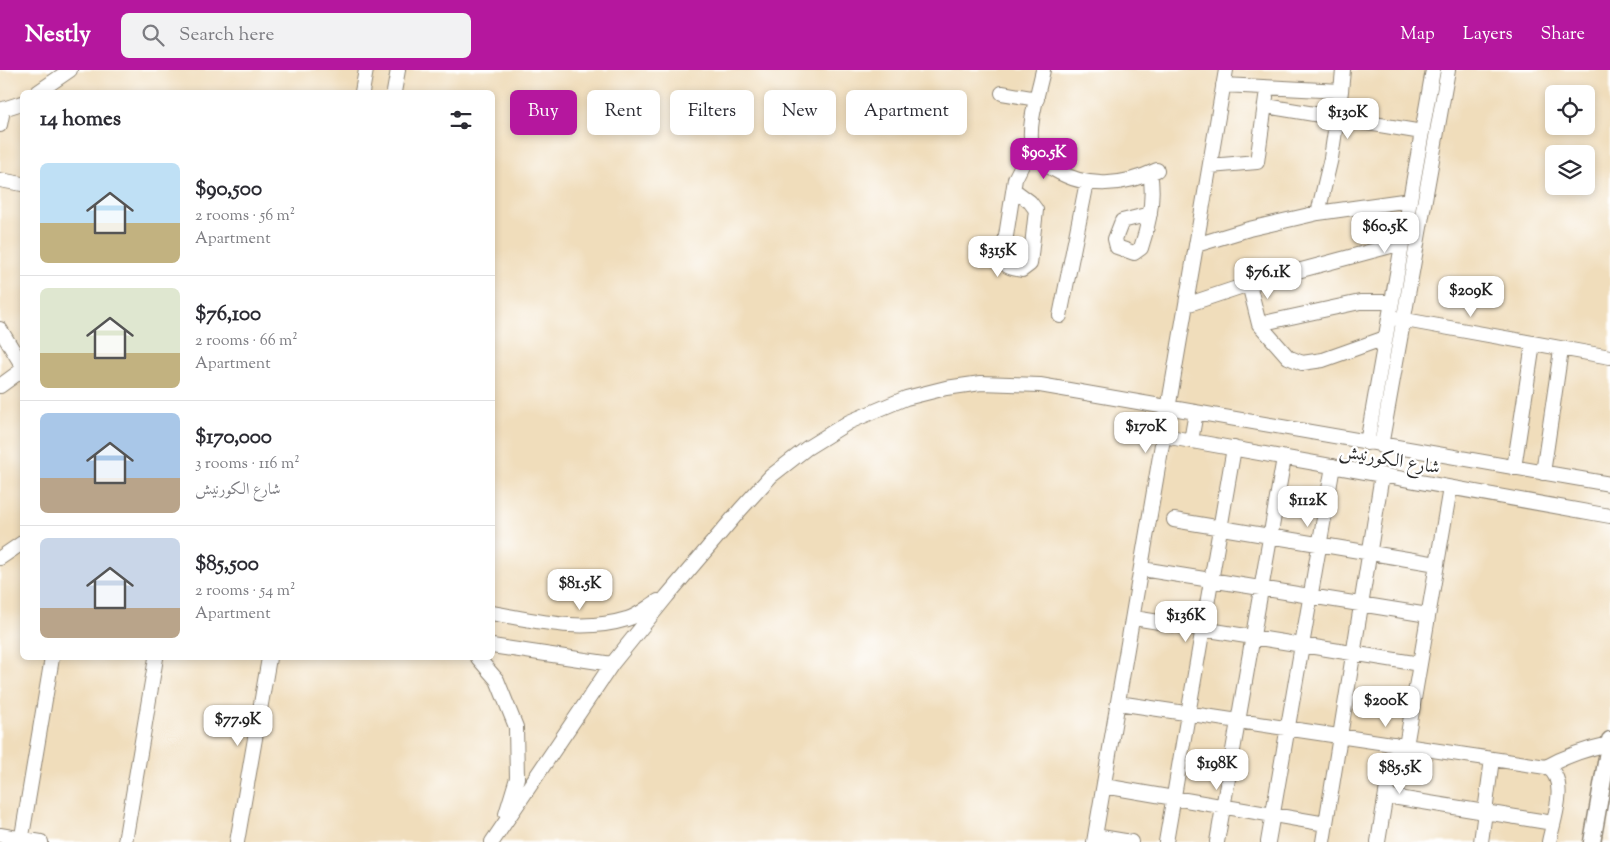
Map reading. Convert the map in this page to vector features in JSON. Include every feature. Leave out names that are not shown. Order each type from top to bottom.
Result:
[{"type":"main road","points":[[1592,842],[1610,742]]},
{"type":"street","points":[[41,90],[70,70]]},
{"type":"street","points":[[362,90],[366,70]]},
{"type":"street","points":[[394,90],[398,70]]},
{"type":"street","points":[[1043,70],[1031,133],[1032,144],[1038,157],[1048,166],[1067,176],[1087,182],[1116,183],[1153,172],[1150,214]]},
{"type":"street","points":[[1130,842],[1095,839],[1226,70]]},
{"type":"street","points":[[1318,213],[1331,158],[1343,70]]},
{"type":"street","points":[[1367,443],[1433,70]]},
{"type":"street","points":[[1381,446],[1448,70]]},
{"type":"street","points":[[1224,85],[1341,91]]},
{"type":"street","points":[[1210,166],[1257,162],[1266,106],[1267,86]]},
{"type":"street","points":[[1002,93],[1037,98]]},
{"type":"street","points":[[0,124],[1,110],[20,104]]},
{"type":"street","points":[[1266,106],[1422,132]]},
{"type":"street","points":[[1014,190],[1034,206],[1037,216],[1030,264],[1022,270],[1008,267],[1002,259],[1014,190],[1017,174],[1032,144]]},
{"type":"street","points":[[0,180],[20,184]]},
{"type":"street","points":[[1060,316],[1087,182]]},
{"type":"street","points":[[1196,245],[1249,229],[1318,213],[1410,200]]},
{"type":"street","points":[[1186,305],[1249,284],[1402,243]]},
{"type":"street","points":[[1249,284],[1259,324],[1288,357],[1302,362],[1323,360],[1385,338]]},
{"type":"street","points":[[1259,324],[1360,302],[1392,302]]},
{"type":"street","points":[[1389,317],[1561,350],[1610,357]]},
{"type":"street","points":[[0,329],[20,362]]},
{"type":"street","points":[[1514,468],[1533,344]]},
{"type":"street","points":[[1544,473],[1561,350]]},
{"type":"street","points":[[0,386],[20,371]]},
{"type":"street","name":"شارع الكورنيش","points":[[492,842],[612,664],[740,510],[772,476],[807,448],[849,422],[906,398],[946,388],[981,383],[1040,385],[1381,446],[1610,484]]},
{"type":"street","points":[[1191,441],[1196,412]]},
{"type":"street","name":"شارع الكورنيش","points":[[1164,436],[1610,516]]},
{"type":"street","points":[[1166,842],[1234,448]]},
{"type":"street","points":[[1217,842],[1284,458]]},
{"type":"street","points":[[1268,842],[1333,466]]},
{"type":"street","points":[[1323,842],[1382,475]]},
{"type":"street","points":[[1381,842],[1386,796],[1420,664],[1450,488]]},
{"type":"street","points":[[1174,520],[1437,564]]},
{"type":"street","points":[[0,558],[20,545]]},
{"type":"street","points":[[1142,569],[1428,615]]},
{"type":"street","points":[[495,614],[564,626],[597,626],[629,618],[667,596]]},
{"type":"street","points":[[1134,618],[1420,664]]},
{"type":"street","points":[[495,646],[612,664]]},
{"type":"street","points":[[21,840],[52,660]]},
{"type":"street","points":[[125,842],[156,660]]},
{"type":"street","points":[[237,842],[269,660]]},
{"type":"street","points":[[480,660],[497,680],[516,727],[517,778],[502,827]]},
{"type":"street","points":[[1118,703],[1546,767],[1555,774],[1560,785],[1549,842]]},
{"type":"street","points":[[1546,767],[1566,756],[1610,742]]},
{"type":"street","points":[[1481,842],[1492,759]]},
{"type":"street","points":[[1104,786],[1326,824]]},
{"type":"street","points":[[1386,796],[1553,823]]},
{"type":"street","points":[[0,835],[41,842]]}]
